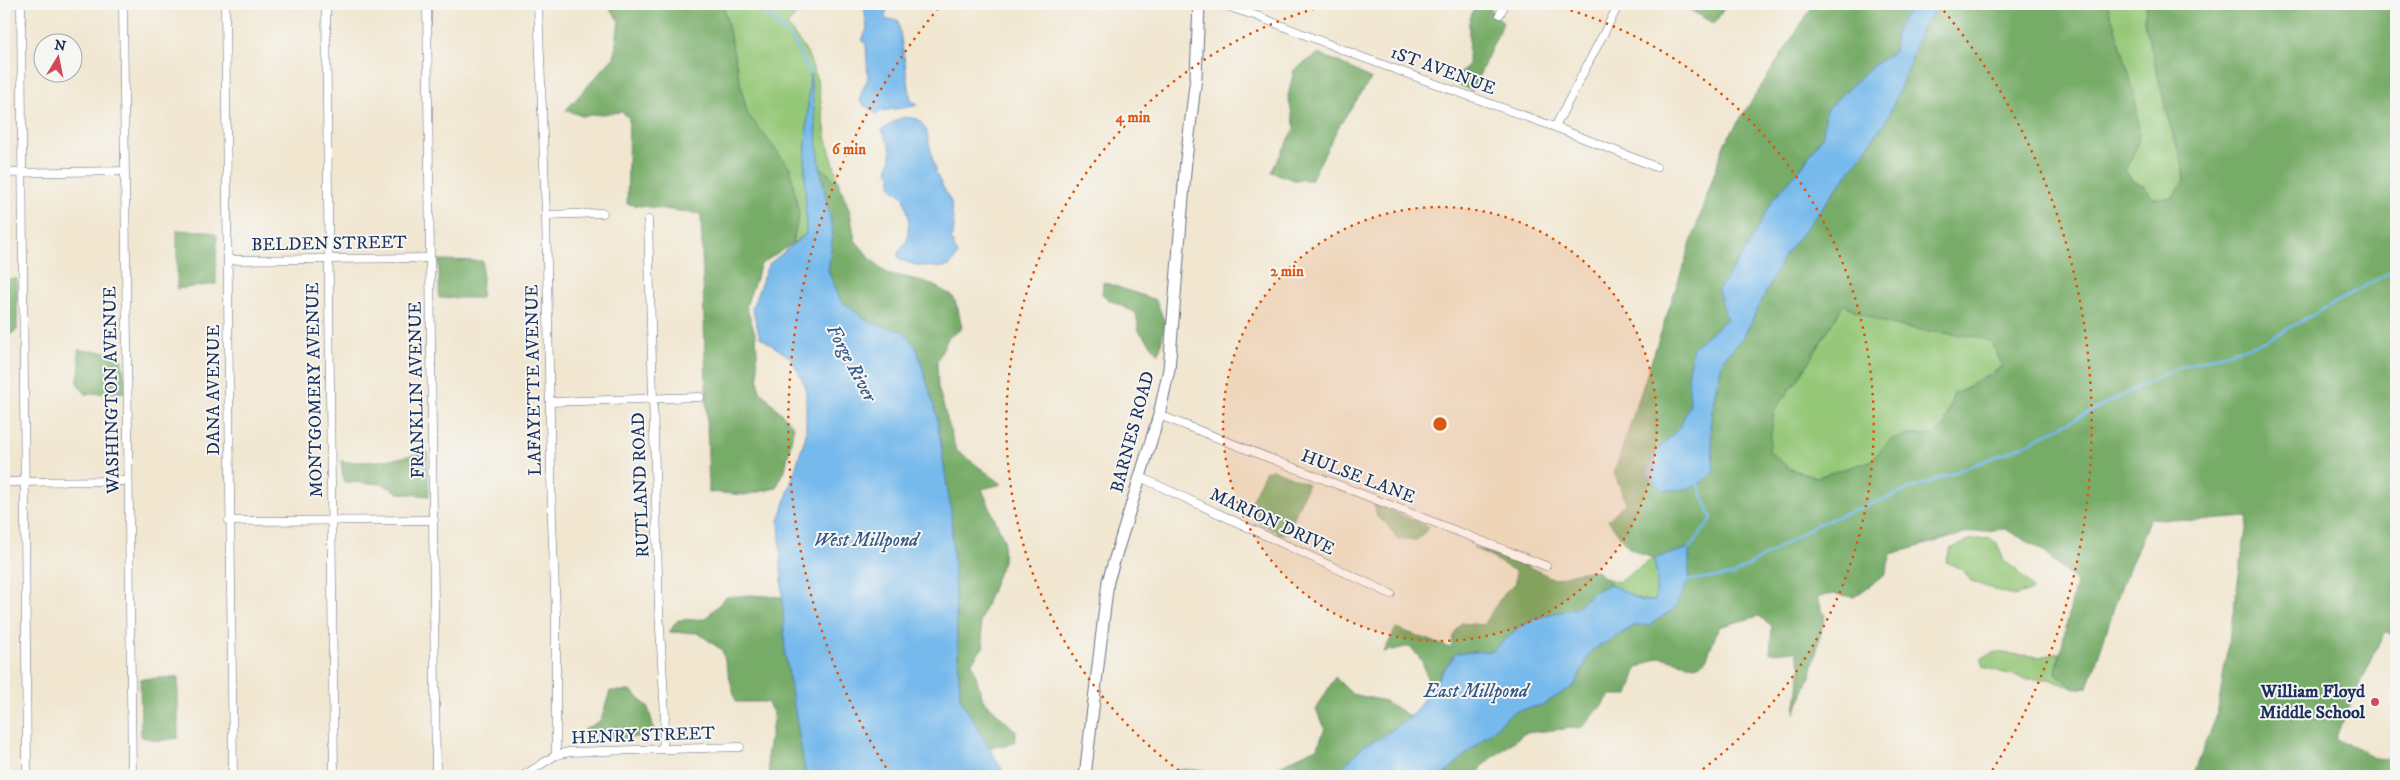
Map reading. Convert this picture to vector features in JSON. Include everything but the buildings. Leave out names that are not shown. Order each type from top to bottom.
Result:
[{"type":"street","points":[[21,4],[27,776]]},
{"type":"street","name":"WASHINGTON AVENUE","points":[[123,4],[132,776]]},
{"type":"street","name":"DANA AVENUE","points":[[225,4],[233,776]]},
{"type":"street","name":"MONTGOMERY AVENUE","points":[[326,4],[334,776]]},
{"type":"street","name":"FRANKLIN AVENUE","points":[[427,4],[436,776]]},
{"type":"street","name":"LAFAYETTE AVENUE","points":[[538,4],[546,215],[552,521],[556,614],[556,755]]},
{"type":"street","name":"BARNES ROAD","points":[[1085,776],[1108,581],[1159,416],[1171,348],[1186,160],[1196,77],[1199,4]]},
{"type":"street","name":"1ST AVENUE","points":[[1220,4],[1258,16],[1364,58],[1555,127],[1656,168]]},
{"type":"street","points":[[1500,14],[1505,4]]},
{"type":"street","points":[[1555,127],[1619,4]]},
{"type":"street","points":[[4,173],[124,171]]},
{"type":"street","points":[[546,215],[603,213]]},
{"type":"street","name":"RUTLAND ROAD","points":[[648,220],[659,610],[665,716],[663,749]]},
{"type":"street","name":"BELDEN STREET","points":[[228,260],[430,258]]},
{"type":"street","points":[[550,402],[700,398]]},
{"type":"street","name":"HULSE LANE","points":[[1159,416],[1546,566]]},
{"type":"street","name":"MARION DRIVE","points":[[1140,477],[1391,594]]},
{"type":"street","points":[[4,482],[128,481]]},
{"type":"street","points":[[230,521],[434,520]]},
{"type":"street","name":"HENRY STREET","points":[[523,776],[556,755],[569,752],[740,747]]},
{"type":"green space","points":[[607,4],[723,4],[747,113],[790,168],[799,215],[792,244],[761,264],[746,306],[756,336],[759,389],[794,427],[785,470],[776,488],[745,495],[709,492],[701,214],[627,204],[629,118],[622,112],[582,116],[566,110],[614,57],[619,21]]},
{"type":"green space","points":[[723,4],[798,4],[798,13],[787,25],[807,52],[818,83],[827,141],[839,183],[820,167],[810,75],[805,164],[806,234],[792,244],[799,215],[790,168],[747,113]]},
{"type":"green space","points":[[1482,4],[1486,4],[1503,23],[1472,91],[1452,81],[1468,65],[1469,22],[1473,10]]},
{"type":"green space","points":[[1680,4],[1727,4],[1714,24]]},
{"type":"green space","points":[[1814,4],[1919,4],[1899,24],[1894,52],[1871,67],[1826,110],[1823,135],[1718,290],[1727,319],[1693,347],[1688,377],[1690,403],[1681,427],[1671,437],[1714,471],[1710,426],[1723,359],[1744,336],[1784,256],[1851,170],[1888,117],[1910,64],[1921,28],[1941,4],[2107,4],[2134,92],[2139,127],[2138,142],[2125,170],[2132,181],[2143,185],[2153,198],[2172,198],[2184,181],[2182,161],[2171,128],[2144,20],[2147,4],[2396,4],[2396,634],[2384,633],[2335,738],[2377,758],[2396,760],[2396,776],[2193,776],[2217,715],[2248,517],[2195,521],[2150,518],[2120,590],[2088,687],[2075,689],[2056,673],[2076,582],[2041,549],[2005,529],[1971,532],[1891,554],[1885,575],[1854,597],[1835,594],[1817,597],[1825,616],[1811,674],[1795,713],[1801,667],[1796,651],[1770,653],[1772,626],[1759,616],[1719,627],[1705,662],[1695,666],[1660,657],[1637,668],[1628,695],[1611,695],[1583,727],[1525,733],[1483,765],[1477,776],[1442,776],[1513,712],[1542,705],[1574,686],[1590,651],[1634,626],[1649,625],[1674,609],[1689,580],[1689,548],[1654,559],[1629,548],[1608,520],[1626,502],[1614,473],[1724,144]],"holes":[[[1844,304],[1859,313],[1909,328],[1979,337],[1991,342],[2003,366],[1991,375],[1953,395],[1944,428],[1933,435],[1909,435],[1890,440],[1871,461],[1817,477],[1790,469],[1769,451],[1774,410],[1799,378]]]},
{"type":"green space","points":[[2107,4],[2147,4],[2144,20],[2171,128],[2182,161],[2184,181],[2172,198],[2152,198],[2143,186],[2132,181],[2125,170],[2137,144],[2121,46]]},
{"type":"green space","points":[[1318,54],[1339,62],[1371,79],[1339,126],[1311,180],[1295,180],[1271,172],[1295,128],[1288,96],[1294,70]]},
{"type":"green space","points":[[820,167],[839,183],[850,212],[855,240],[871,259],[887,273],[927,282],[953,296],[958,309],[962,328],[948,338],[937,362],[938,387],[956,450],[1002,484],[982,489],[1004,540],[1003,561],[980,621],[984,646],[972,662],[983,700],[1016,731],[1015,742],[1006,746],[987,747],[960,698],[951,512],[936,413],[917,349],[904,332],[869,322],[841,301],[828,270],[833,234]]},
{"type":"green space","points":[[177,230],[207,231],[217,235],[216,284],[177,289]]},
{"type":"green space","points":[[439,260],[483,261],[481,298],[439,298]]},
{"type":"green space","points":[[4,278],[17,279],[17,330],[8,336],[4,335]]},
{"type":"green space","points":[[1103,282],[1156,300],[1165,323],[1159,354],[1139,331],[1136,313],[1109,300],[1102,294]]},
{"type":"green space","points":[[1844,304],[1859,313],[1892,324],[1927,331],[1979,337],[1991,342],[2003,366],[1953,395],[1944,428],[1933,435],[1909,435],[1890,440],[1871,461],[1817,477],[1790,469],[1768,451],[1774,410],[1799,378]]},
{"type":"green space","points":[[78,350],[120,353],[128,392],[86,394],[77,383],[80,367]]},
{"type":"green space","points":[[427,451],[429,496],[399,493],[383,484],[344,482],[341,461],[384,460]]},
{"type":"green space","points":[[1272,469],[1308,484],[1288,532],[1280,534],[1254,519],[1247,510],[1265,472]]},
{"type":"green space","points":[[1374,504],[1430,527],[1417,540],[1398,539],[1386,523],[1377,517]]},
{"type":"green space","points":[[1990,538],[1997,543],[2004,561],[2018,571],[2034,590],[2014,596],[1971,581],[1963,570],[1946,562],[1950,549],[1970,540]]},
{"type":"green space","points":[[1473,547],[1527,566],[1555,579],[1575,573],[1596,570],[1610,584],[1593,592],[1576,609],[1543,616],[1519,627],[1493,651],[1456,653],[1430,688],[1422,661],[1410,646],[1384,652],[1396,628],[1451,648],[1453,636],[1461,623],[1483,625],[1504,593],[1516,583],[1515,571]]},
{"type":"green space","points":[[1654,559],[1657,579],[1655,601],[1648,601],[1628,594],[1605,578],[1618,582]]},
{"type":"green space","points":[[750,595],[783,597],[785,653],[806,776],[770,776],[767,757],[774,714],[767,702],[736,702],[722,650],[698,633],[669,632],[678,620],[705,619],[726,597]]},
{"type":"green space","points":[[1995,652],[2039,657],[2060,653],[2056,673],[2075,689],[2049,679],[2027,679],[1983,667],[1982,658]]},
{"type":"green space","points":[[178,677],[178,738],[159,741],[141,737],[140,679]]},
{"type":"green space","points":[[1335,677],[1352,694],[1385,701],[1411,717],[1380,738],[1365,745],[1333,776],[1259,776],[1318,747],[1325,728],[1316,710]]},
{"type":"green space","points":[[610,691],[632,691],[648,707],[654,729],[646,734],[628,738],[581,732],[601,720]]},
{"type":"green space","points":[[1177,769],[1204,770],[1223,776],[1174,776]]},
{"type":"water","points":[[864,4],[892,4],[886,11],[886,20],[898,20],[911,100],[917,105],[886,110],[876,114],[860,102],[861,94],[868,78],[866,44],[862,40],[867,29]]},
{"type":"water","points":[[1919,4],[1941,4],[1921,28],[1910,64],[1888,117],[1851,170],[1784,256],[1744,336],[1723,359],[1710,426],[1714,471],[1702,482],[1692,487],[1679,490],[1663,490],[1647,474],[1653,455],[1680,427],[1690,403],[1688,377],[1693,347],[1727,319],[1718,290],[1745,252],[1773,199],[1801,168],[1823,135],[1826,110],[1871,67],[1894,52],[1899,24]]},
{"type":"water","name":"West Millpond","points":[[810,71],[820,167],[833,234],[828,271],[841,301],[869,322],[904,332],[917,349],[936,413],[951,512],[960,698],[1006,776],[806,776],[785,653],[779,521],[806,435],[806,387],[791,358],[760,337],[752,308],[768,265],[806,234],[805,164]]},
{"type":"water","points":[[905,117],[918,119],[926,129],[936,174],[951,202],[954,229],[951,240],[958,255],[950,266],[923,266],[908,263],[898,257],[899,250],[907,241],[909,218],[904,198],[891,187],[891,175],[887,170],[891,158],[891,149],[882,130],[898,119]]},
{"type":"water","name":"East Millpond","points":[[1689,548],[1689,580],[1674,609],[1649,625],[1634,626],[1591,651],[1574,686],[1542,705],[1513,712],[1443,775],[1333,776],[1365,745],[1380,738],[1411,717],[1456,653],[1493,651],[1519,627],[1543,616],[1576,608],[1593,592],[1610,584],[1642,601],[1655,601],[1657,579],[1654,559]]},
{"type":"waterway","name":"Forge River","points":[[757,4],[791,38],[810,73]]},
{"type":"waterway","points":[[1686,582],[1689,580],[1733,575],[1816,525],[2016,449],[2175,369],[2266,341],[2396,269]]},
{"type":"waterway","points":[[1688,550],[1712,519],[1697,482]]},
{"type":"place","name":"William Floyd Middle School","points":[[2375,702]]}]
